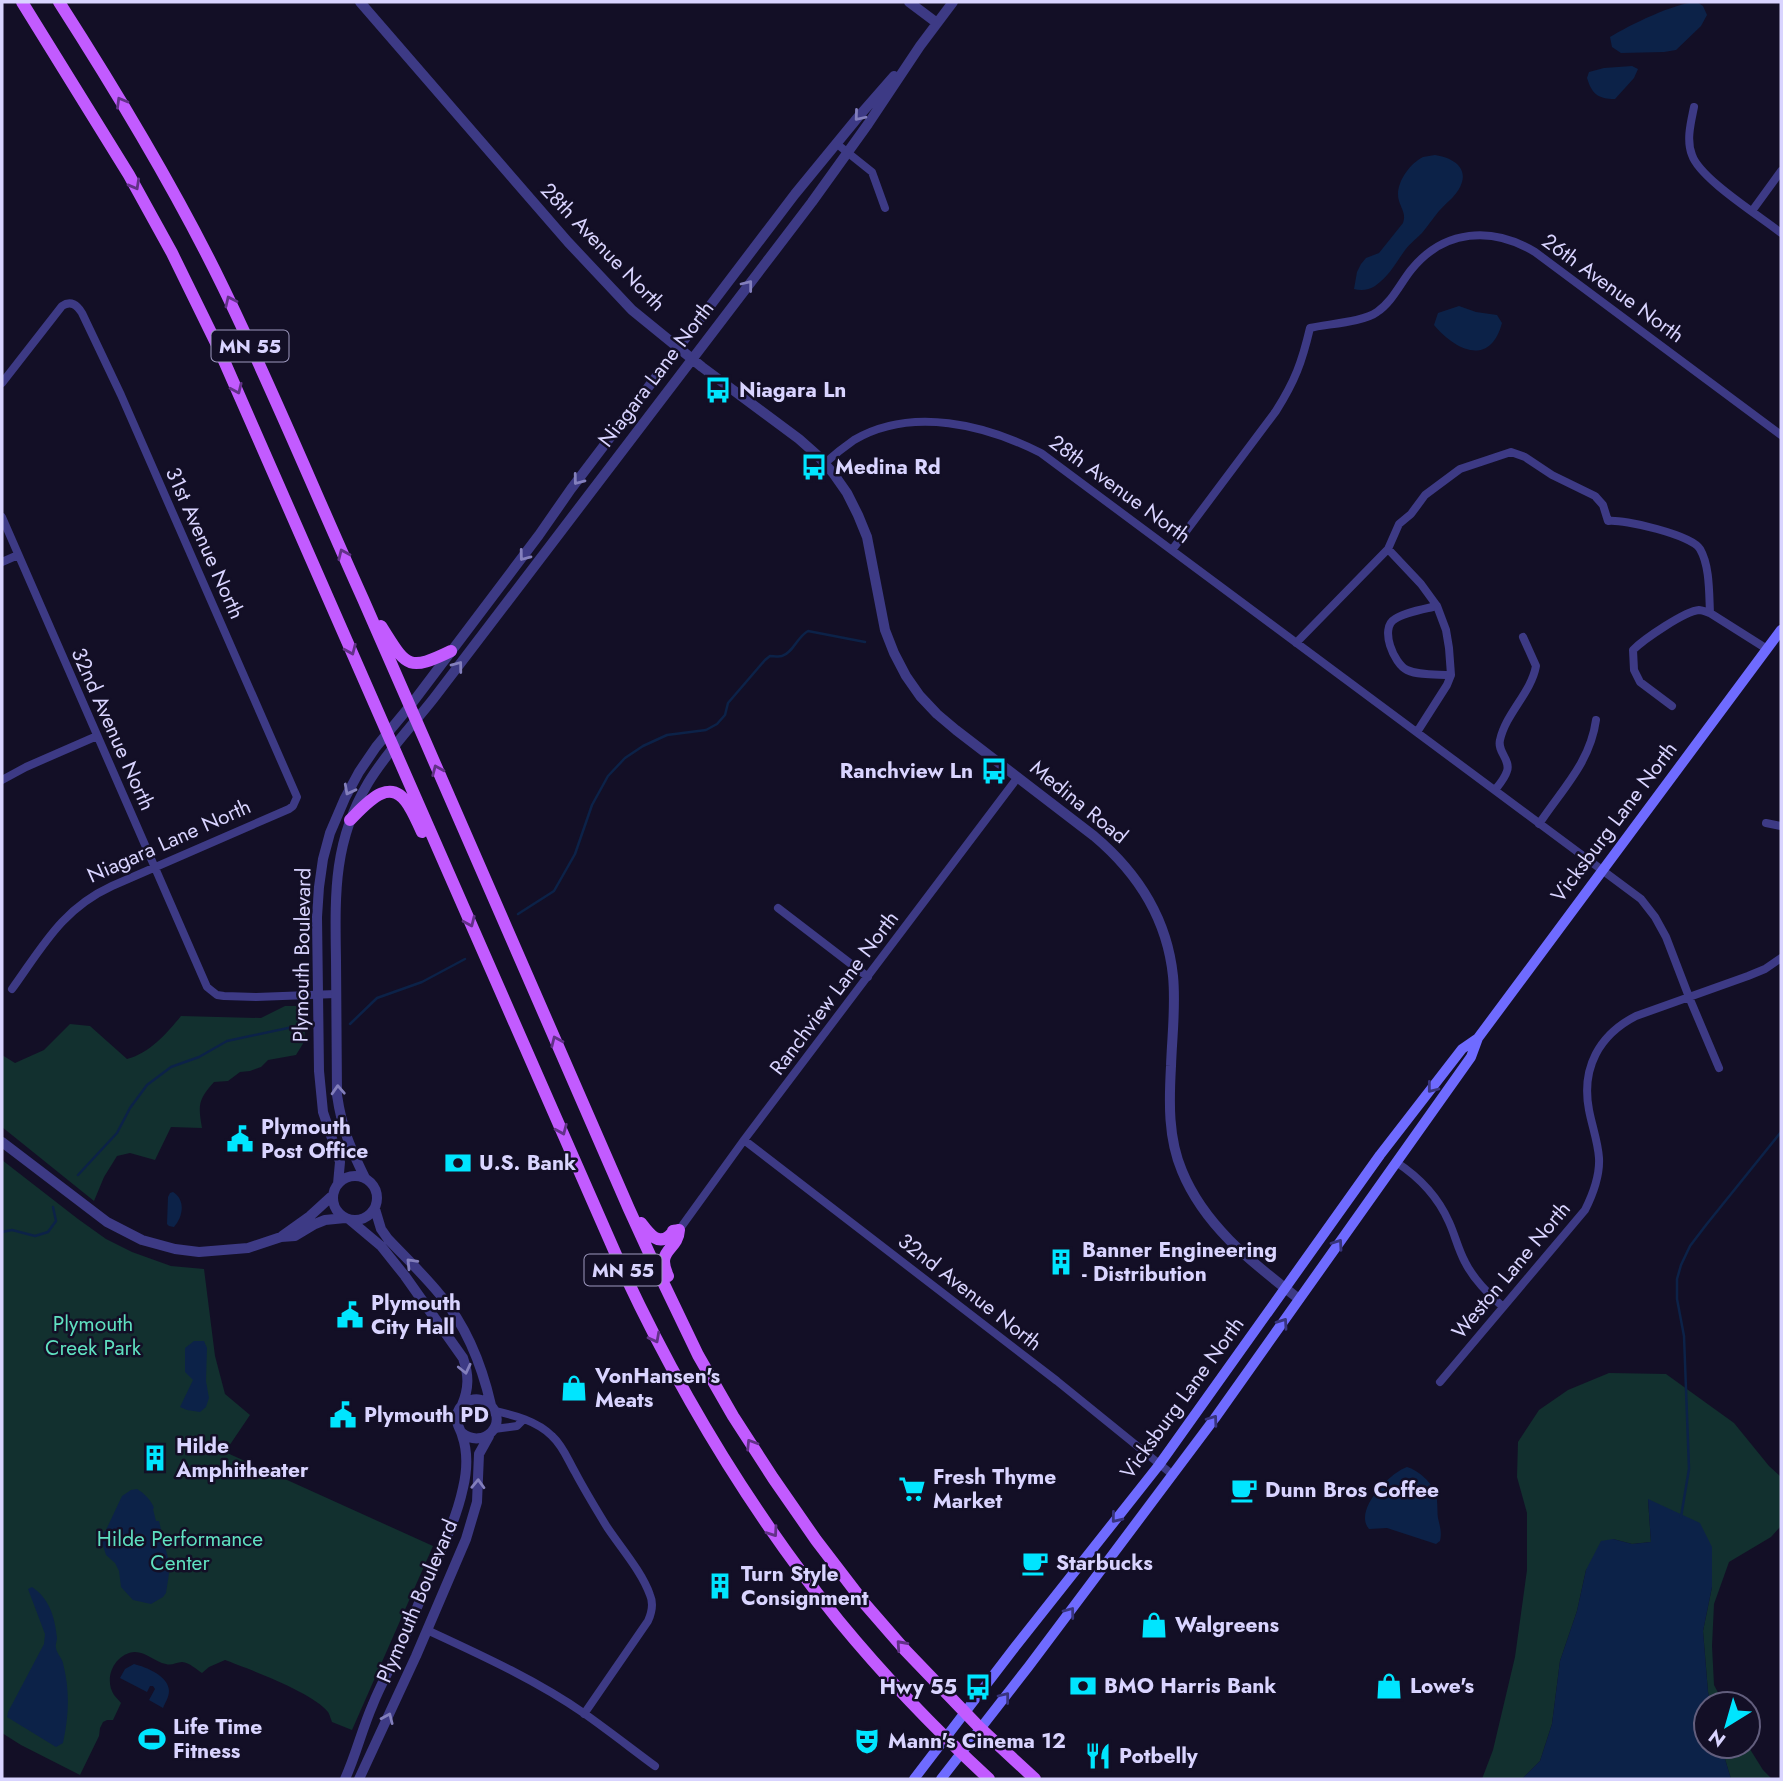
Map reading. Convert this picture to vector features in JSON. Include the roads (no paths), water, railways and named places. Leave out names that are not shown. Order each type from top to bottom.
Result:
[{"type":"main road","name":"MN 55","points":[[22,2],[129,175],[207,324],[651,1331],[712,1439],[791,1557],[840,1621],[894,1684],[989,1779]]},
{"type":"main road","name":"MN 55","points":[[59,2],[102,69],[188,219],[265,377],[629,1209],[698,1355],[766,1468],[865,1604],[980,1728],[1035,1779]]},
{"type":"main road","points":[[361,596],[404,659],[412,663],[425,663],[451,651]]},
{"type":"main road","name":"Vicksburg Lane North","points":[[941,1779],[1173,1475],[1471,1057],[1478,1038],[1781,629]]},
{"type":"main road","points":[[350,820],[376,795],[391,792],[402,796],[430,850],[453,882]]},
{"type":"main road","name":"Vicksburg Lane North","points":[[914,1779],[1159,1465],[1380,1155],[1462,1049],[1478,1038]]},
{"type":"main road","points":[[629,1209],[651,1236],[662,1239],[679,1230],[679,1236],[665,1256],[663,1267],[703,1349],[713,1380]]},
{"type":"street","name":"28th Avenue North","points":[[360,2],[575,250],[632,310],[691,359],[799,439],[825,463],[856,439],[897,424],[945,423],[970,426],[1019,442],[1041,453],[1641,899],[1666,937],[1719,1068]]},
{"type":"street","points":[[909,2],[937,23]]},
{"type":"street","name":"Niagara Lane North","points":[[416,720],[803,213],[953,2]]},
{"type":"street","name":"Niagara Lane North","points":[[410,706],[795,194],[920,46]]},
{"type":"street","points":[[1694,107],[1690,131],[1692,156],[1699,167],[1709,178],[1781,233]]},
{"type":"street","points":[[836,144],[872,172],[885,208]]},
{"type":"street","points":[[1752,211],[1781,171]]},
{"type":"street","name":"26th Avenue North","points":[[1172,550],[1288,393],[1298,373],[1310,328],[1367,318],[1376,313],[1385,306],[1411,269],[1423,257],[1453,239],[1469,235],[1504,237],[1535,252],[1781,435]]},
{"type":"street","name":"31st Avenue North","points":[[2,383],[62,306],[72,303],[77,306],[121,395],[296,792],[295,802]]},
{"type":"street","points":[[1296,643],[1388,549],[1399,524],[1425,495],[1460,469],[1511,452],[1525,457],[1552,475],[1594,496],[1603,505],[1608,521],[1616,520],[1661,530],[1693,541],[1700,549],[1707,572],[1710,613]]},
{"type":"street","name":"Medina Road","points":[[825,463],[847,494],[867,537],[885,630],[906,676],[920,696],[937,714],[1115,854],[1133,874],[1148,897],[1160,922],[1173,975],[1170,1116],[1181,1170],[1208,1217],[1226,1238],[1299,1299]]},
{"type":"street","name":"32nd Avenue North","points":[[2,517],[207,987],[217,995],[224,996],[336,994]]},
{"type":"street","points":[[1388,549],[1421,584],[1437,606],[1450,648],[1451,675],[1417,732]]},
{"type":"street","points":[[2,562],[18,555]]},
{"type":"street","points":[[1437,606],[1396,618],[1390,623],[1388,637],[1395,659],[1408,671],[1451,675]]},
{"type":"street","points":[[1672,706],[1640,682],[1634,670],[1633,650],[1643,640],[1700,610],[1710,613],[1767,649]]},
{"type":"street","points":[[1496,790],[1508,765],[1499,748],[1499,741],[1512,711],[1532,681],[1536,666],[1523,637]]},
{"type":"street","name":"Plymouth Boulevard","points":[[338,1184],[340,1163],[321,1101],[318,1071],[318,887],[330,833],[339,809],[369,758],[410,706]]},
{"type":"street","name":"Plymouth Boulevard","points":[[365,1178],[345,1136],[339,1108],[337,879],[342,845],[367,784],[416,720]]},
{"type":"street","points":[[1539,824],[1579,768],[1592,742],[1596,720]]},
{"type":"street","points":[[2,780],[97,736]]},
{"type":"street","name":"Ranchview Lane North","points":[[679,1230],[1018,778]]},
{"type":"street","name":"Niagara Lane North","points":[[12,989],[55,929],[80,903],[289,809],[295,802]]},
{"type":"street","points":[[1766,823],[1781,825]]},
{"type":"street","points":[[778,908],[868,977]]},
{"type":"street","name":"Weston Lane North","points":[[1440,1382],[1585,1210],[1593,1193],[1599,1158],[1589,1111],[1587,1086],[1592,1062],[1609,1035],[1636,1016],[1765,969],[1781,958]]},
{"type":"street","name":"32nd Avenue North","points":[[744,1140],[1046,1373],[1173,1475]]},
{"type":"street","points":[[2,1142],[107,1222],[142,1240],[175,1249],[200,1252],[240,1249],[281,1237],[319,1208],[333,1195],[338,1184],[350,1176],[369,1180],[377,1192],[375,1209],[365,1218],[325,1220],[295,1236],[281,1237]]},
{"type":"street","points":[[1396,1162],[1426,1186],[1440,1204],[1465,1264],[1477,1281],[1503,1307]]},
{"type":"street","points":[[333,1195],[336,1209],[381,1246],[463,1358],[467,1370],[468,1391],[457,1414],[457,1424],[462,1433],[473,1439],[485,1438],[496,1423],[493,1408],[461,1324],[437,1291],[388,1239],[381,1229],[375,1209]]},
{"type":"street","points":[[462,1405],[467,1401],[480,1399],[493,1408],[535,1423],[561,1446],[589,1497],[652,1598],[648,1621],[584,1713]]},
{"type":"street","points":[[492,1432],[517,1426],[523,1420]]},
{"type":"street","name":"Plymouth Boulevard","points":[[359,1779],[456,1563],[474,1514],[479,1490],[479,1454],[492,1432]]},
{"type":"street","name":"Plymouth Boulevard","points":[[345,1779],[373,1704],[455,1516],[466,1470],[462,1433]]},
{"type":"street","points":[[427,1630],[506,1667],[584,1713],[655,1766]]},
{"type":"water","points":[[1697,2],[1703,6],[1707,15],[1701,26],[1676,50],[1621,53],[1612,47],[1610,37],[1665,10]]},
{"type":"water","points":[[1632,66],[1638,69],[1634,78],[1615,99],[1596,94],[1587,78],[1589,72],[1604,68]]},
{"type":"water","points":[[1435,155],[1451,160],[1462,171],[1462,182],[1458,190],[1407,247],[1384,279],[1370,288],[1354,289],[1361,264],[1366,258],[1379,253],[1403,223],[1404,214],[1398,195],[1404,176],[1418,160]]},
{"type":"water","points":[[1459,306],[1497,315],[1502,323],[1497,337],[1489,346],[1481,350],[1462,347],[1452,342],[1434,325],[1438,313]]},
{"type":"water","points":[[173,1192],[180,1199],[182,1209],[174,1227],[167,1224],[168,1197]]},
{"type":"water","points":[[194,1341],[204,1341],[207,1348],[206,1381],[209,1398],[206,1407],[200,1412],[180,1407],[193,1380],[185,1372],[185,1348]]},
{"type":"water","points":[[1407,1467],[1416,1471],[1434,1490],[1441,1532],[1440,1541],[1436,1544],[1387,1528],[1369,1529],[1365,1521],[1369,1503],[1375,1494],[1391,1477]]},
{"type":"water","points":[[137,1489],[147,1497],[154,1508],[170,1567],[166,1593],[151,1604],[133,1600],[121,1587],[119,1571],[106,1555],[101,1540],[122,1496]]},
{"type":"water","points":[[1648,1499],[1700,1523],[1712,1547],[1712,1587],[1703,1631],[1708,1690],[1692,1690],[1692,1760],[1725,1760],[1731,1779],[1522,1779],[1540,1761],[1552,1724],[1560,1661],[1577,1611],[1586,1570],[1601,1541],[1613,1539],[1632,1544],[1651,1542]]},
{"type":"water","points":[[32,1587],[47,1602],[53,1616],[57,1652],[67,1683],[65,1733],[63,1743],[56,1747],[7,1717],[44,1644],[45,1634],[28,1589]]},
{"type":"water","points":[[134,1664],[150,1670],[165,1681],[169,1693],[163,1708],[149,1700],[155,1689],[153,1686],[150,1686],[147,1692],[120,1678],[125,1669]]},
{"type":"waterway","points":[[518,914],[554,891],[575,854],[592,805],[608,776],[625,758],[667,735],[706,730],[717,724],[725,715],[728,703],[765,660],[770,656],[786,654],[808,631],[865,642]]},
{"type":"waterway","points":[[350,1024],[377,998],[422,982],[465,959]]},
{"type":"waterway","points":[[78,1175],[117,1133],[130,1108],[147,1085],[171,1067],[199,1057],[227,1041],[302,1025]]},
{"type":"waterway","points":[[1681,1517],[1689,1469],[1684,1336],[1677,1299],[1677,1279],[1690,1246],[1781,1132]]},
{"type":"waterway","points":[[2,1232],[12,1230],[35,1236],[48,1232],[56,1221],[53,1207]]},
{"type":"place","name":"Niagara Ln","points":[[718,390]]},
{"type":"place","name":"Medina Rd","points":[[814,467]]},
{"type":"place","name":"Ranchview Ln","points":[[994,771]]},
{"type":"place","name":"Plymouth Post Office","points":[[240,1139]]},
{"type":"place","name":"U.S. Bank","points":[[458,1163]]},
{"type":"place","name":"Banner Engineering - Distribution","points":[[1061,1262]]},
{"type":"place","name":"Plymouth City Hall","points":[[350,1315]]},
{"type":"place","name":"VonHansen's Meats","points":[[574,1388]]},
{"type":"place","name":"Plymouth PD","points":[[343,1415]]},
{"type":"place","name":"Hilde Amphitheater","points":[[155,1458]]},
{"type":"place","name":"Fresh Thyme Market","points":[[912,1489]]},
{"type":"place","name":"Dunn Bros Coffee","points":[[1244,1490]]},
{"type":"place","name":"Starbucks","points":[[1035,1563]]},
{"type":"place","name":"Turn Style Consignment","points":[[720,1586]]},
{"type":"place","name":"Walgreens","points":[[1154,1625]]},
{"type":"place","name":"BMO Harris Bank","points":[[1083,1686]]},
{"type":"place","name":"Lowe's","points":[[1389,1686]]},
{"type":"place","name":"Hwy 55","points":[[978,1687]]},
{"type":"place","name":"Life Time Fitness","points":[[152,1739]]},
{"type":"place","name":"Mann's Cinema 12","points":[[867,1741]]},
{"type":"place","name":"Potbelly","points":[[1098,1756]]},
{"type":"park label","name":"Plymouth Creek Park","points":[[93,1336]]},
{"type":"park label","name":"Hilde Performance Center","points":[[180,1551]]}]
